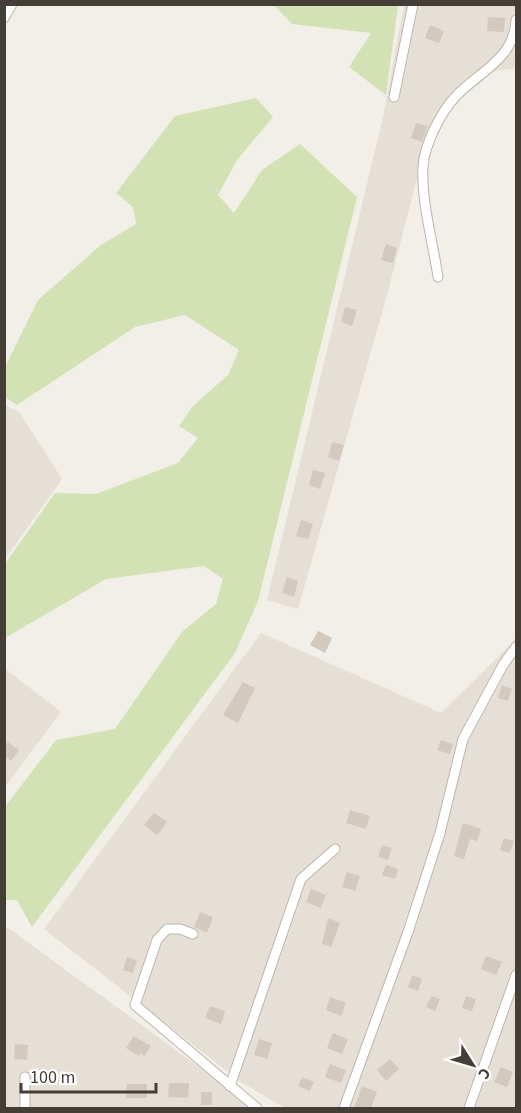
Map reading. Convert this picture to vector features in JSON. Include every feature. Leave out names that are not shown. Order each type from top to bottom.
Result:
[{"type":"street","points":[[4,18],[12,4]]},
{"type":"street","points":[[394,98],[412,4]]},
{"type":"street","points":[[438,277],[423,166],[433,134],[453,99],[482,72],[500,61],[513,43],[516,20]]},
{"type":"street","points":[[344,1108],[408,932],[440,833],[463,739],[503,665],[516,647]]},
{"type":"street","points":[[230,1086],[302,879],[335,849]]},
{"type":"street","points":[[193,934],[180,929],[167,929],[157,940],[135,1005],[230,1086],[246,1105],[257,1108]]},
{"type":"street","points":[[469,1108],[516,975]]},
{"type":"street","points":[[25,1077],[25,1108]]},
{"type":"shaded area","points":[[404,5],[516,5],[516,68],[495,71],[449,101],[427,139],[387,295],[298,609],[267,600],[383,117]]},
{"type":"shaded area","points":[[5,405],[19,412],[62,479],[5,559]]},
{"type":"shaded area","points":[[261,633],[441,713],[514,641],[516,634],[516,1108],[285,1108],[241,1082],[44,929]]},
{"type":"shaded area","points":[[4,668],[61,712],[5,787],[4,787]]},
{"type":"shaded area","points":[[4,925],[225,1086],[253,1108],[5,1108]]},
{"type":"green space","points":[[274,5],[398,5],[386,95],[349,67],[371,33],[292,24]]},
{"type":"green space","points":[[256,98],[273,117],[237,160],[218,195],[234,213],[262,170],[300,144],[357,197],[258,601],[235,653],[32,927],[17,900],[5,900],[5,807],[56,740],[115,729],[182,632],[216,604],[223,579],[204,566],[106,579],[5,638],[5,564],[55,493],[96,494],[178,463],[198,438],[179,426],[193,406],[228,375],[239,350],[185,315],[135,327],[17,405],[5,397],[5,367],[38,300],[101,245],[136,224],[133,207],[116,193],[175,116]]},
{"type":"building","points":[[488,17],[505,18],[504,32],[487,31]]},
{"type":"building","points":[[430,25],[444,31],[439,43],[425,38]]},
{"type":"building","points":[[416,123],[428,126],[422,142],[411,138]]},
{"type":"building","points":[[386,244],[397,248],[393,263],[381,260]]},
{"type":"building","points":[[345,307],[357,310],[352,326],[341,322]]},
{"type":"building","points":[[332,442],[344,445],[339,461],[328,457]]},
{"type":"building","points":[[313,470],[325,473],[320,489],[309,485]]},
{"type":"building","points":[[301,520],[313,524],[308,539],[296,536]]},
{"type":"building","points":[[287,577],[298,581],[294,597],[282,593]]},
{"type":"building","points":[[318,631],[332,638],[325,653],[310,645]]},
{"type":"building","points":[[243,682],[255,688],[238,723],[223,715]]},
{"type":"building","points":[[502,685],[512,689],[508,701],[498,698]]},
{"type":"building","points":[[441,740],[453,744],[450,754],[437,750]]},
{"type":"building","points":[[8,742],[19,750],[11,761],[4,756],[4,746]]},
{"type":"building","points":[[350,810],[370,816],[366,829],[346,823]]},
{"type":"building","points":[[154,813],[167,822],[157,835],[144,825]]},
{"type":"building","points":[[463,823],[481,829],[477,841],[470,839],[464,859],[454,856]]},
{"type":"building","points":[[504,838],[514,841],[510,853],[500,850]]},
{"type":"building","points":[[382,845],[392,848],[388,860],[378,857]]},
{"type":"building","points":[[386,865],[398,869],[395,879],[382,875]]},
{"type":"building","points":[[347,872],[360,876],[355,891],[342,887]]},
{"type":"building","points":[[311,889],[326,895],[321,908],[306,902]]},
{"type":"building","points":[[200,912],[213,917],[207,933],[194,927]]},
{"type":"building","points":[[328,918],[340,923],[331,947],[322,944]]},
{"type":"building","points":[[486,956],[502,962],[496,975],[481,969]]},
{"type":"building","points":[[127,957],[137,961],[133,973],[123,970]]},
{"type":"building","points":[[412,975],[422,979],[418,991],[408,987]]},
{"type":"building","points":[[431,996],[440,999],[435,1011],[426,1007]]},
{"type":"building","points":[[466,996],[476,999],[472,1011],[462,1008]]},
{"type":"building","points":[[330,997],[346,1003],[341,1016],[326,1010]]},
{"type":"building","points":[[210,1006],[225,1011],[221,1024],[205,1018]]},
{"type":"building","points":[[333,1033],[348,1039],[342,1054],[327,1048]]},
{"type":"building","points":[[134,1036],[151,1046],[145,1056],[140,1053],[139,1056],[126,1048]]},
{"type":"building","points":[[259,1039],[272,1043],[267,1059],[254,1055]]},
{"type":"building","points":[[15,1044],[28,1045],[27,1060],[14,1059]]},
{"type":"building","points":[[390,1059],[399,1069],[386,1081],[377,1070]]},
{"type":"building","points":[[330,1064],[346,1070],[341,1083],[325,1077]]},
{"type":"building","points":[[501,1067],[513,1072],[507,1087],[494,1082]]},
{"type":"building","points":[[302,1077],[314,1082],[310,1091],[298,1086]]},
{"type":"building","points":[[169,1083],[189,1083],[188,1098],[168,1097]]},
{"type":"building","points":[[127,1084],[147,1084],[147,1098],[126,1098]]},
{"type":"building","points":[[362,1086],[377,1092],[371,1108],[354,1108]]},
{"type":"building","points":[[201,1092],[212,1092],[212,1105],[201,1105]]}]
